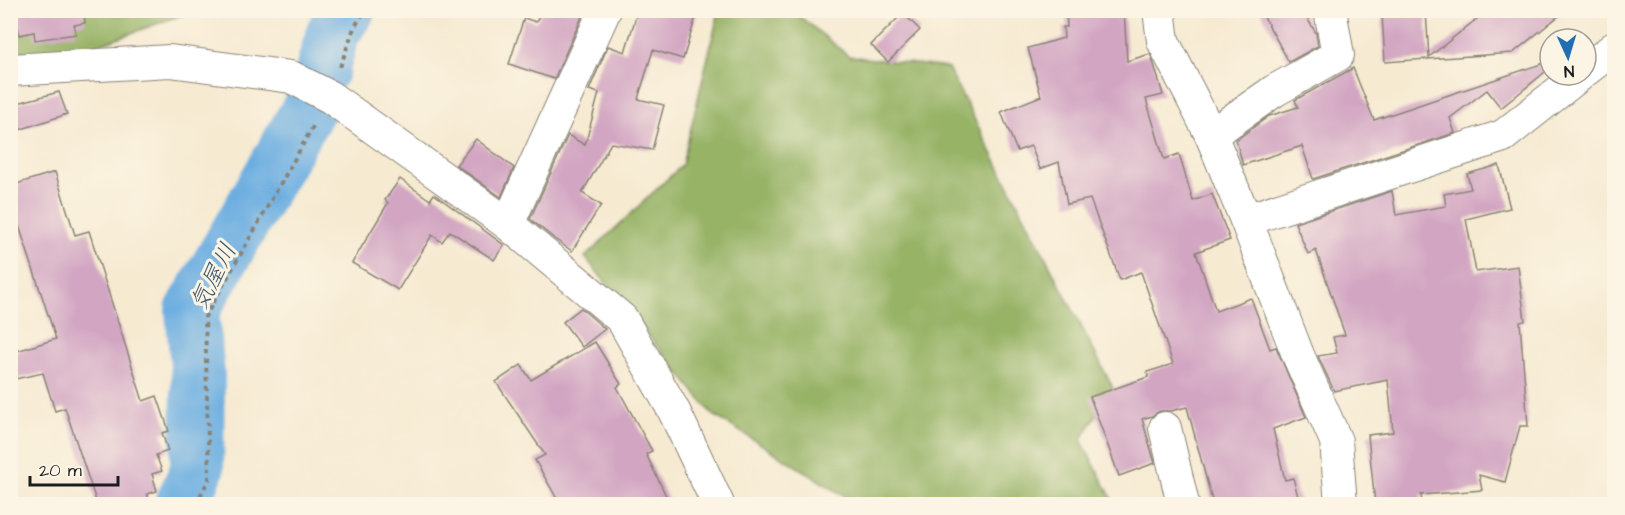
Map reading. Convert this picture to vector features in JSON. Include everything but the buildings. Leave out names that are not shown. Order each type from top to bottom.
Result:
[{"type":"street","points":[[508,224],[605,10]]},
{"type":"street","points":[[1159,10],[1163,41],[1211,135],[1298,355],[1336,441],[1341,504]]},
{"type":"street","points":[[1211,135],[1274,91],[1338,55],[1330,10]]},
{"type":"street","points":[[1598,61],[1614,48]]},
{"type":"street","points":[[10,70],[170,61],[291,77],[330,97],[508,224],[622,319],[675,412],[718,504]]},
{"type":"street","points":[[1246,220],[1503,136],[1565,87]]},
{"type":"street","points":[[1165,428],[1183,504]]},
{"type":"path","points":[[196,504],[209,479],[205,317],[330,97],[354,28],[365,10]]},
{"type":"green space","points":[[11,11],[193,11],[11,76]]},
{"type":"green space","points":[[719,11],[793,11],[849,56],[948,68],[1113,388],[1081,440],[1115,504],[857,504],[712,414],[585,257],[682,165]]},
{"type":"waterway","name":"気屋川","points":[[323,68],[333,32],[348,10]]},
{"type":"waterway","name":"気屋川","points":[[182,504],[197,470],[198,375],[192,311],[312,103]]}]
